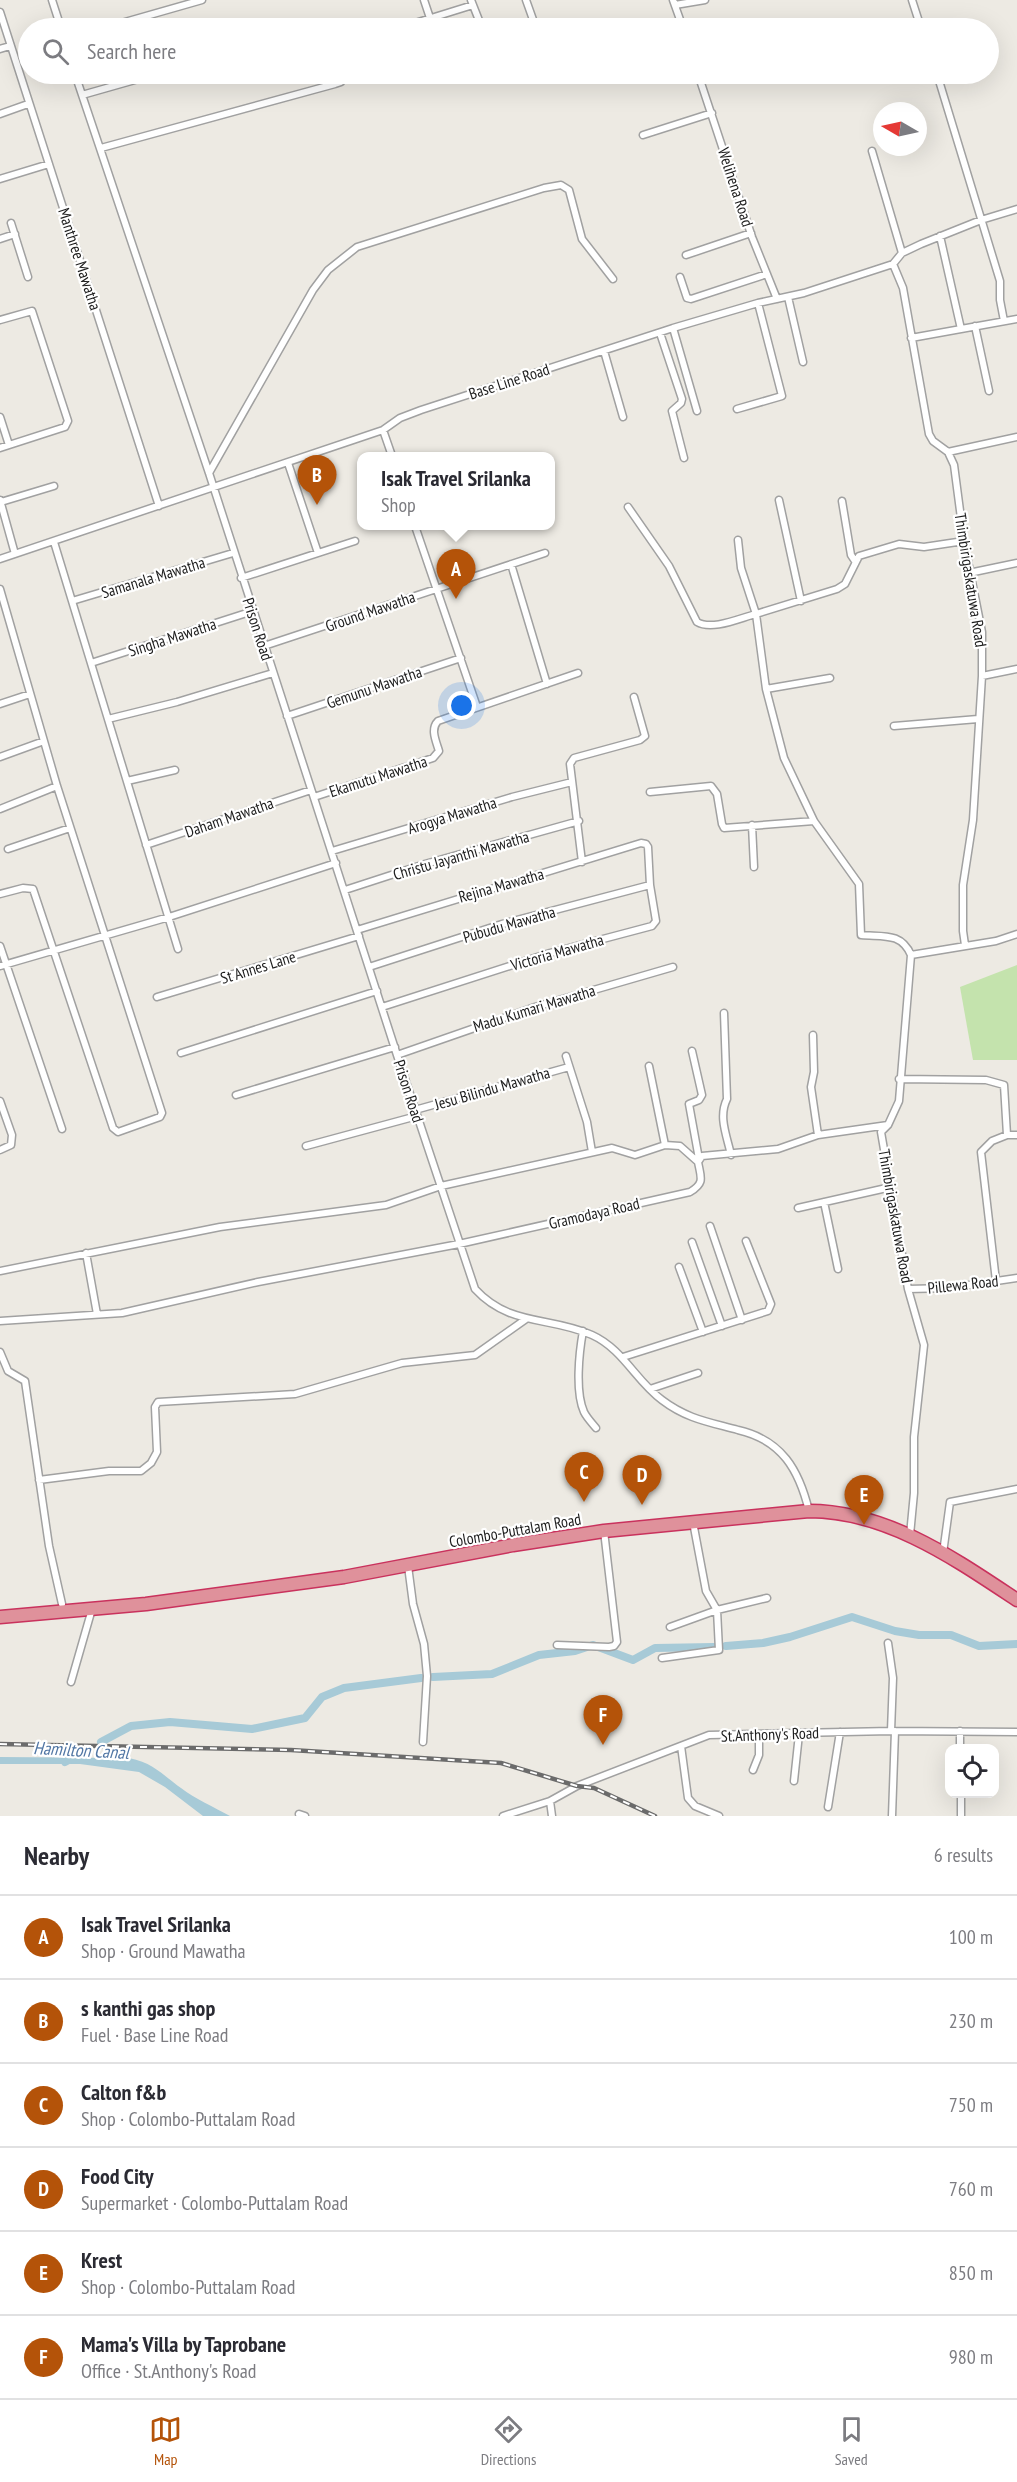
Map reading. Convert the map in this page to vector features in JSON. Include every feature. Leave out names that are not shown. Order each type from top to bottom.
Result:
[{"type":"highway","name":"Colombo-Puttalam Road","points":[[0,1617],[92,1609],[332,1579],[513,1545],[604,1531],[808,1508]]},
{"type":"highway","name":"Colombo-Puttalam Road","points":[[0,1609],[145,1597],[280,1579],[594,1528],[808,1508],[867,1519],[910,1531],[1017,1591]]},
{"type":"highway","name":"Colombo-Puttalam Road","points":[[944,1550],[1017,1600]]},
{"type":"street","points":[[52,0],[58,18]]},
{"type":"street","points":[[139,18],[202,0]]},
{"type":"street","points":[[424,0],[430,18],[472,3],[478,18]]},
{"type":"street","points":[[526,0],[532,18]]},
{"type":"street","points":[[680,18],[674,2],[705,0]]},
{"type":"street","points":[[912,0],[918,18]]},
{"type":"street","name":"Manthree Mawatha","points":[[0,12],[18,72]]},
{"type":"street","points":[[0,50],[10,46]]},
{"type":"street","name":"Manthree Mawatha","points":[[22,84],[159,506]]},
{"type":"street","name":"Prison Road","points":[[78,84],[209,473],[241,578],[475,1289],[491,1305],[507,1314],[583,1331],[606,1343],[623,1357],[660,1399],[688,1416],[716,1426],[740,1430],[778,1447],[797,1472],[808,1508]]},
{"type":"street","points":[[82,95],[121,84]]},
{"type":"street","points":[[101,148],[335,84]]},
{"type":"street","name":"Welihena Road","points":[[701,84],[751,233],[777,299]]},
{"type":"street","points":[[940,84],[1000,280],[1000,300],[1004,321]]},
{"type":"street","points":[[0,114],[28,104]]},
{"type":"street","points":[[644,135],[711,113]]},
{"type":"street","points":[[872,151],[902,253]]},
{"type":"street","points":[[0,179],[49,164]]},
{"type":"street","points":[[209,473],[313,291],[328,270],[357,247],[544,188],[561,185],[569,190],[582,239],[613,279]]},
{"type":"street","points":[[893,264],[902,253],[940,236],[1017,209]]},
{"type":"street","points":[[11,223],[28,277]]},
{"type":"street","points":[[686,255],[751,233]]},
{"type":"street","points":[[0,239],[15,234]]},
{"type":"street","points":[[940,236],[961,329]]},
{"type":"street","name":"Base Line Road","points":[[0,560],[383,430],[400,418],[421,410],[674,328],[758,303],[788,297],[893,264]]},
{"type":"street","name":"Thimbirigaskatuwa Road","points":[[893,264],[903,288],[928,434],[933,441],[948,452],[954,465],[969,573],[982,632],[982,676],[973,820],[963,885],[965,945]]},
{"type":"street","points":[[680,278],[687,298],[691,299],[767,274]]},
{"type":"street","points":[[788,297],[803,362]]},
{"type":"street","points":[[737,409],[782,396],[758,303]]},
{"type":"street","points":[[0,320],[32,310],[68,424],[65,427],[0,447]]},
{"type":"street","points":[[911,338],[1017,319]]},
{"type":"street","points":[[975,327],[989,391]]},
{"type":"street","points":[[674,328],[698,411]]},
{"type":"street","points":[[660,333],[682,399],[672,411],[684,458]]},
{"type":"street","points":[[604,351],[623,417]]},
{"type":"street","points":[[0,417],[9,445]]},
{"type":"street","points":[[383,430],[391,452]]},
{"type":"street","points":[[948,452],[1017,437]]},
{"type":"street","points":[[288,463],[318,553]]},
{"type":"street","points":[[15,554],[0,501],[54,486]]},
{"type":"street","points":[[779,500],[801,600]]},
{"type":"street","points":[[842,501],[851,555],[855,561]]},
{"type":"street","points":[[628,507],[669,566],[697,622],[702,625],[756,614],[837,589],[845,584],[859,556],[899,544],[924,547],[964,541]]},
{"type":"street","points":[[417,530],[477,706]]},
{"type":"street","points":[[738,540],[741,568],[756,614],[766,689],[784,758],[814,821],[859,884],[861,935],[898,938],[906,943],[911,955],[996,941],[1017,934]]},
{"type":"street","points":[[241,578],[354,541]]},
{"type":"street","points":[[54,542],[178,949]]},
{"type":"street","name":"Samanala Mawatha","points":[[72,601],[233,553]]},
{"type":"street","name":"Ground Mawatha","points":[[264,646],[545,554]]},
{"type":"street","points":[[969,573],[1017,563]]},
{"type":"street","points":[[511,564],[547,684]]},
{"type":"street","points":[[0,589],[57,786],[162,1113],[160,1117],[118,1132],[112,1128],[33,889],[23,888],[0,894]]},
{"type":"street","name":"Singha Mawatha","points":[[91,663],[253,611]]},
{"type":"street","name":"Gemunu Mawatha","points":[[287,716],[461,658]]},
{"type":"street","points":[[982,676],[1017,669]]},
{"type":"street","points":[[108,719],[177,702],[273,673]]},
{"type":"street","name":"Ekamutu Mawatha","points":[[314,797],[433,758],[440,751],[434,732],[434,724],[438,721],[477,706],[578,674]]},
{"type":"street","points":[[766,689],[830,678]]},
{"type":"street","points":[[0,704],[30,694]]},
{"type":"street","points":[[582,862],[579,821],[570,764],[574,758],[640,740],[645,736],[634,697]]},
{"type":"street","points":[[894,726],[978,719]]},
{"type":"street","points":[[0,757],[44,741]]},
{"type":"street","points":[[127,781],[175,770]]},
{"type":"street","name":"Arogya Mawatha","points":[[332,851],[512,797],[572,782]]},
{"type":"street","points":[[0,809],[57,786]]},
{"type":"street","points":[[650,792],[711,786],[717,794],[724,828],[814,821]]},
{"type":"street","name":"Daham Mawatha","points":[[147,845],[311,790]]},
{"type":"street","name":"Christu Jayanthi Mawatha","points":[[345,890],[425,864],[579,821]]},
{"type":"street","points":[[752,825],[754,867]]},
{"type":"street","points":[[8,849],[70,828]]},
{"type":"street","name":"Rejina Mawatha","points":[[358,933],[641,843],[646,844]]},
{"type":"street","name":"Victoria Mawatha","points":[[382,1007],[550,953],[652,926],[656,921],[646,844]]},
{"type":"street","points":[[3,965],[169,917],[336,863]]},
{"type":"street","name":"Pubudu Mawatha","points":[[369,967],[502,924],[650,885]]},
{"type":"street","name":"St Annes Lane","points":[[157,998],[358,933]]},
{"type":"street","points":[[0,946],[3,965],[62,1129]]},
{"type":"street","name":"Thimbirigaskatuwa Road","points":[[910,1531],[914,1493],[914,1437],[924,1345],[908,1289],[881,1132],[888,1125],[899,1101],[899,1079],[909,999],[911,955]]},
{"type":"street","name":"Madu Kumari Mawatha","points":[[397,1055],[463,1030],[535,1007],[673,967]]},
{"type":"street","points":[[181,1053],[377,991]]},
{"type":"street","points":[[724,1013],[727,1099],[723,1107],[722,1118],[731,1155]]},
{"type":"street","points":[[813,1035],[814,1072],[811,1087],[818,1135]]},
{"type":"street","points":[[236,1095],[394,1047]]},
{"type":"street","name":"Gramodaya Road","points":[[459,1244],[690,1192],[698,1187],[702,1180],[689,1104],[699,1100],[702,1095],[692,1051]]},
{"type":"street","points":[[566,1056],[587,1122],[592,1152]]},
{"type":"street","name":"Jesu Bilindu Mawatha","points":[[306,1146],[569,1066]]},
{"type":"street","points":[[649,1066],[665,1145]]},
{"type":"street","points":[[899,1079],[986,1080],[1004,1085],[1007,1135]]},
{"type":"street","points":[[0,1101],[12,1135],[12,1143],[0,1150]]},
{"type":"street","points":[[0,1271],[220,1227],[386,1205],[441,1186],[612,1148],[635,1155],[665,1145],[680,1146],[698,1160],[702,1156],[778,1149],[818,1135],[888,1125]]},
{"type":"street","points":[[996,1281],[981,1152],[992,1142],[1007,1135],[1017,1135]]},
{"type":"street","points":[[798,1208],[891,1187]]},
{"type":"street","points":[[824,1202],[838,1269]]},
{"type":"street","points":[[711,1226],[742,1320]]},
{"type":"street","points":[[623,1357],[768,1311],[771,1304],[746,1241]]},
{"type":"street","points":[[692,1242],[723,1326]]},
{"type":"street","points":[[0,1321],[122,1313],[258,1282],[459,1244]]},
{"type":"street","points":[[86,1253],[97,1314]]},
{"type":"street","points":[[679,1267],[703,1332]]},
{"type":"street","name":"Pillewa Road","points":[[908,1289],[949,1288],[1017,1278]]},
{"type":"street","points":[[39,1480],[109,1471],[141,1471],[151,1463],[157,1452],[155,1407],[158,1402],[295,1394],[402,1363],[476,1355],[526,1319]]},
{"type":"street","points":[[583,1331],[579,1353],[581,1398],[584,1412],[596,1428]]},
{"type":"street","points":[[0,1352],[8,1371],[25,1381],[49,1546],[62,1604]]},
{"type":"street","points":[[650,1389],[698,1373]]},
{"type":"street","points":[[944,1550],[950,1502],[1017,1489]]},
{"type":"street","points":[[662,1658],[719,1650],[717,1610],[706,1591],[693,1522]]},
{"type":"street","points":[[557,1645],[609,1647],[614,1646],[617,1642],[604,1531]]},
{"type":"street","points":[[408,1566],[413,1604],[424,1644],[427,1676],[423,1742]]},
{"type":"street","points":[[670,1627],[717,1610],[767,1598]]},
{"type":"street","points":[[71,1682],[92,1609]]},
{"type":"street","points":[[888,1643],[893,1678],[892,1816]]},
{"type":"street","name":"St.Anthony's Road","points":[[503,1816],[550,1801],[577,1786],[709,1735],[893,1731],[1017,1732]]},
{"type":"street","points":[[960,1731],[960,1744]]},
{"type":"street","points":[[828,1807],[840,1732]]},
{"type":"street","points":[[794,1781],[799,1734]]},
{"type":"street","points":[[753,1770],[759,1755],[759,1735]]},
{"type":"street","points":[[681,1746],[688,1798],[695,1806],[720,1816]]},
{"type":"street","points":[[961,1798],[961,1816]]},
{"type":"street","points":[[550,1801],[552,1816]]},
{"type":"green space","points":[[1017,965],[1017,1060],[973,1060],[960,987]]},
{"type":"water","points":[[0,1757],[129,1758],[138,1760],[157,1770],[192,1796],[230,1816],[203,1816],[165,1787],[139,1772],[80,1764],[0,1764]]},
{"type":"waterway","points":[[726,1646],[763,1643],[790,1637],[852,1617],[895,1631],[919,1635],[951,1635],[979,1646],[1017,1644]]},
{"type":"waterway","points":[[433,1677],[492,1674],[539,1655],[575,1651],[593,1645],[633,1660],[655,1648],[714,1647]]},
{"type":"waterway","name":"Hamilton Canal","points":[[101,1742],[131,1726],[170,1722],[252,1729],[305,1718],[322,1697],[344,1688],[421,1678]]},
{"type":"waterway","name":"Hamilton Canal","points":[[65,1762],[87,1750]]},
{"type":"railway","points":[[0,1744],[291,1750],[501,1763],[577,1786],[594,1788],[655,1816]]},
{"type":"place","name":"s kanthi gas shop","points":[[317,505]]},
{"type":"place","name":"Isak Travel Srilanka","points":[[456,599]]},
{"type":"place","name":"Calton f&b","points":[[584,1502]]},
{"type":"place","name":"Food City","points":[[642,1505]]},
{"type":"place","name":"Krest","points":[[864,1525]]},
{"type":"place","name":"Mama's Villa by Taprobane","points":[[603,1745]]}]
